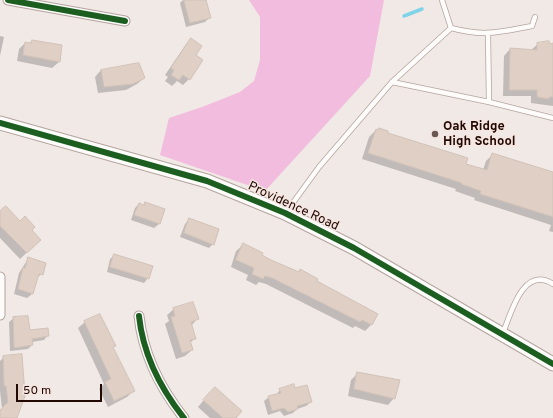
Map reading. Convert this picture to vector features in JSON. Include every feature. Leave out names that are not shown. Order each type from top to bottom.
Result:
[{"type":"street","points":[[8,0],[125,21]]},
{"type":"street","name":"Providence Road","points":[[0,123],[207,181],[286,213],[354,248],[553,364]]},
{"type":"street","points":[[0,315],[1,280]]},
{"type":"street","points":[[139,316],[146,351],[156,376],[184,418]]},
{"type":"lane","points":[[442,0],[451,28]]},
{"type":"lane","points":[[451,28],[468,33],[488,34],[532,26],[535,17]]},
{"type":"lane","points":[[286,213],[319,167],[392,82],[451,28]]},
{"type":"lane","points":[[488,34],[489,102]]},
{"type":"lane","points":[[392,82],[489,102],[553,118]]},
{"type":"lane","points":[[503,335],[518,296],[527,284],[537,279],[548,281],[553,284]]},
{"type":"shaded area","points":[[249,0],[384,0],[370,76],[265,191],[160,155],[169,118],[240,92],[254,81],[260,60],[260,17]]},
{"type":"building","points":[[184,0],[206,0],[211,18],[190,23]]},
{"type":"building","points":[[191,38],[202,46],[196,55],[203,60],[190,80],[183,75],[179,80],[171,75],[174,70],[171,68]]},
{"type":"building","points":[[32,40],[62,45],[60,62],[23,55],[25,42],[31,43]]},
{"type":"building","points":[[549,41],[550,44],[553,43],[553,97],[549,97],[549,99],[537,97],[537,90],[509,90],[510,48],[537,50],[537,43]]},
{"type":"building","points":[[139,63],[145,78],[133,84],[104,87],[101,70]]},
{"type":"building","points":[[379,128],[388,131],[388,133],[468,158],[466,164],[487,170],[492,153],[553,172],[553,217],[480,194],[481,191],[461,184],[462,183],[368,153],[376,129],[378,130]]},
{"type":"building","points":[[145,202],[165,209],[160,224],[134,215],[139,203],[144,205]]},
{"type":"building","points":[[6,206],[20,221],[25,216],[35,227],[32,230],[41,240],[27,253],[0,226],[0,211]]},
{"type":"building","points":[[189,218],[219,229],[214,245],[184,233]]},
{"type":"building","points":[[243,243],[263,253],[262,255],[271,260],[299,272],[300,269],[318,279],[317,281],[378,314],[372,325],[362,320],[360,322],[272,278],[265,276],[263,279],[252,274],[254,268],[236,260]]},
{"type":"building","points":[[114,254],[153,266],[149,279],[110,267]]},
{"type":"building","points":[[28,257],[46,263],[43,275],[39,274],[33,294],[18,289],[23,267],[25,268]]},
{"type":"building","points":[[193,302],[199,319],[191,322],[196,339],[190,340],[193,350],[182,353],[171,317],[175,316],[173,308]]},
{"type":"building","points":[[100,314],[116,346],[113,347],[135,391],[114,401],[105,382],[111,379],[84,321]]},
{"type":"building","points":[[28,316],[30,330],[48,328],[49,336],[32,339],[33,345],[14,348],[13,317]]},
{"type":"building","points":[[22,354],[25,396],[17,418],[0,418],[0,410],[8,402],[6,386],[4,386],[3,356]]},
{"type":"building","points":[[357,372],[400,380],[395,399],[354,389]]},
{"type":"building","points":[[294,384],[295,388],[307,385],[312,402],[297,406],[298,409],[288,412],[284,408],[272,411],[268,396],[281,393],[279,389]]},
{"type":"building","points":[[215,387],[242,411],[236,418],[223,418],[203,400]]},
{"type":"waterway","points":[[404,16],[422,9]]},
{"type":"cycle path","points":[[8,0],[125,21]]},
{"type":"cycle path","points":[[0,123],[207,181],[285,213],[354,248],[553,364]]},
{"type":"cycle path","points":[[139,316],[144,344],[154,370],[167,395],[184,418]]},
{"type":"place","name":"Oak Ridge High School","points":[[435,134]]}]
